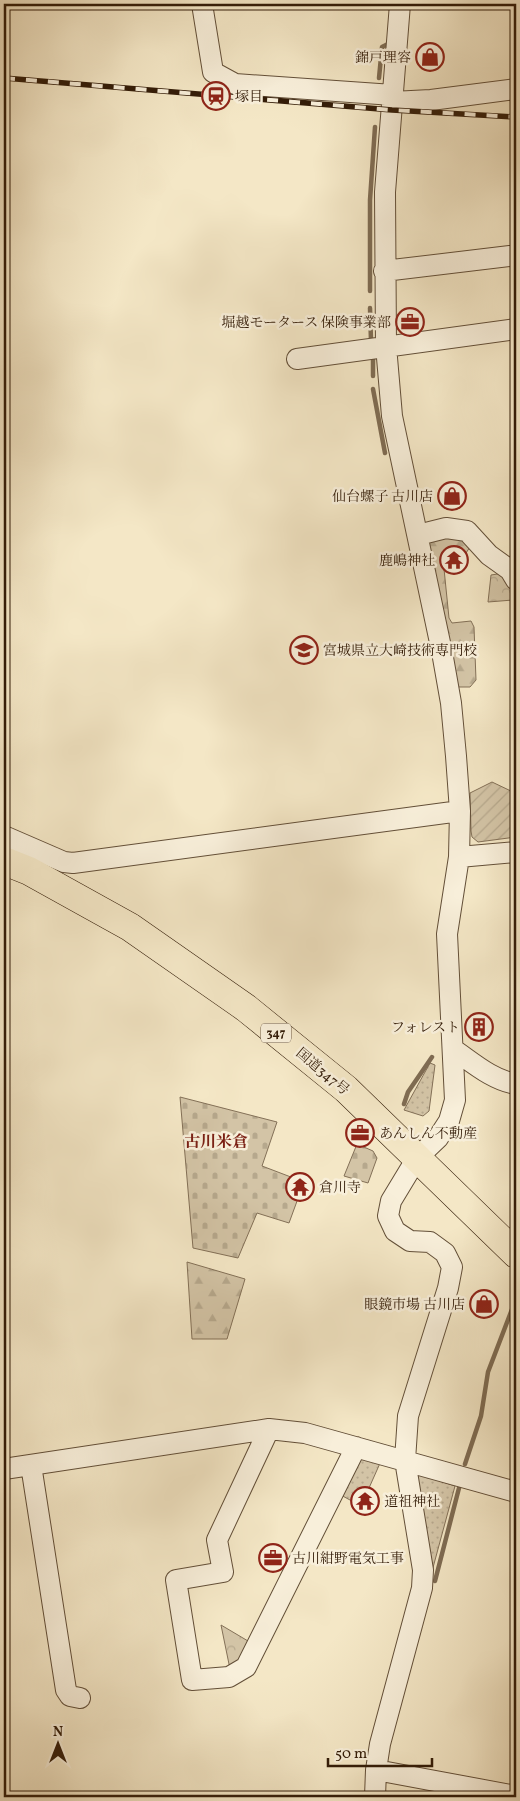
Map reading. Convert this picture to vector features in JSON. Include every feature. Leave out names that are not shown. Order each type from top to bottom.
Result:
[{"type":"highway","name":"国道347号","points":[[4,861],[29,870],[130,927],[246,1008],[346,1089],[515,1254]]},
{"type":"street","points":[[202,4],[212,72],[235,84],[431,100],[516,89]]},
{"type":"street","points":[[375,1797],[376,1770],[380,1744],[422,1588],[423,1570],[405,1460],[408,1416],[448,1288],[452,1267],[445,1253],[430,1242],[410,1241],[395,1231],[388,1216],[391,1201],[417,1158],[438,1138],[449,1121],[455,1100],[447,934],[459,858],[460,811],[451,703],[418,535],[392,416],[386,346],[384,271],[385,192],[400,4]]},
{"type":"street","points":[[384,271],[510,256]]},
{"type":"street","points":[[297,359],[516,329]]},
{"type":"street","points":[[418,535],[446,528],[467,531],[489,556],[514,573]]},
{"type":"street","points":[[4,836],[64,862],[73,863],[460,811]]},
{"type":"street","points":[[459,858],[516,852]]},
{"type":"street","points":[[453,1049],[491,1075],[506,1082],[516,1084]]},
{"type":"street","points":[[269,1428],[217,1540],[223,1572],[176,1580],[192,1680],[228,1677],[246,1667],[356,1447]]},
{"type":"street","points":[[4,1469],[269,1428],[305,1433],[516,1492]]},
{"type":"street","points":[[31,1465],[66,1690],[70,1696],[80,1698]]},
{"type":"street","points":[[376,1770],[507,1796]]},
{"type":"green space","points":[[460,536],[470,547],[466,553],[447,554],[443,559],[449,618],[452,623],[471,621],[474,627],[476,680],[470,687],[459,687],[456,683],[428,539]]},
{"type":"green space","points":[[504,573],[512,580],[513,600],[488,602],[491,575]]},
{"type":"green space","points":[[492,782],[513,792],[516,797],[516,837],[478,842],[472,837],[471,831],[470,793]]},
{"type":"green space","points":[[430,1063],[435,1065],[429,1111],[423,1116],[404,1110]]},
{"type":"green space","points":[[180,1097],[277,1122],[262,1166],[304,1182],[289,1223],[257,1213],[238,1258],[193,1248]]},
{"type":"green space","points":[[357,1144],[373,1151],[377,1158],[368,1183],[344,1176]]},
{"type":"green space","points":[[187,1262],[245,1279],[227,1339],[192,1339]]},
{"type":"green space","points":[[359,1456],[381,1461],[361,1506],[339,1494]]},
{"type":"green space","points":[[419,1474],[455,1486],[431,1575],[414,1479]]},
{"type":"green space","points":[[221,1625],[248,1641],[238,1662],[230,1669]]},
{"type":"waterway","points":[[379,78],[382,47],[388,44],[389,40]]},
{"type":"waterway","points":[[370,291],[370,200],[375,127]]},
{"type":"waterway","points":[[370,308],[371,341]]},
{"type":"waterway","points":[[373,355],[373,376]]},
{"type":"waterway","points":[[373,389],[385,453]]},
{"type":"waterway","points":[[404,1104],[408,1092],[432,1057]]},
{"type":"waterway","points":[[465,1464],[481,1416],[488,1372],[514,1304]]},
{"type":"waterway","points":[[435,1581],[459,1488]]},
{"type":"railway","points":[[4,78],[392,110],[516,117]]},
{"type":"place","name":"錦戸理容","points":[[430,57]]},
{"type":"place","name":"塚目","points":[[216,96]]},
{"type":"place","name":"堀越モータース 保険事業部","points":[[410,322]]},
{"type":"place","name":"仙台螺子 古川店","points":[[452,496]]},
{"type":"place","name":"鹿嶋神社","points":[[454,560]]},
{"type":"place","name":"宮城県立大崎技術専門校","points":[[304,650]]},
{"type":"place","name":"フォレスト","points":[[479,1027]]},
{"type":"place","name":"あんしん不動産","points":[[360,1133]]},
{"type":"place","name":"倉川寺","points":[[300,1187]]},
{"type":"place","name":"眼鏡市場 古川店","points":[[484,1304]]},
{"type":"place","name":"道祖神社","points":[[365,1501]]},
{"type":"place","name":"古川紺野電気工事","points":[[273,1558]]},
{"type":"district","name":"古川米倉","points":[[216,1141]]}]
